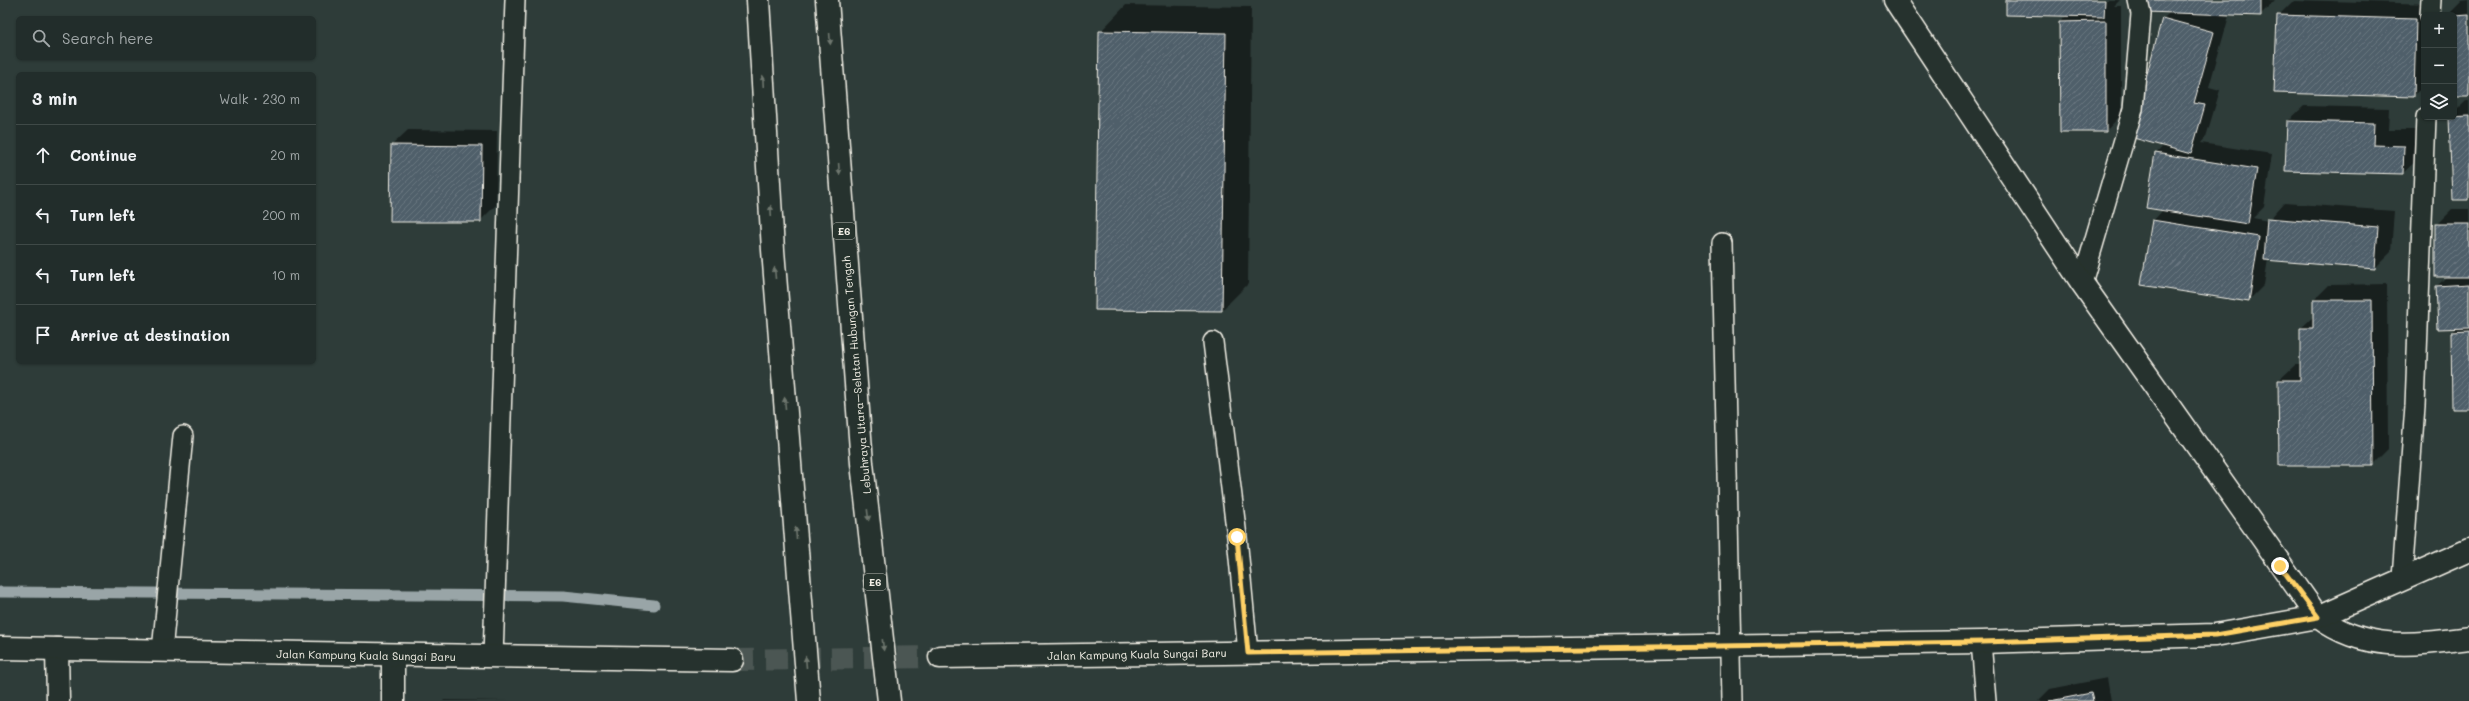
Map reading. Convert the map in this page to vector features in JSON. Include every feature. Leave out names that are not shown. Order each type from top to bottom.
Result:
[{"type":"main road","points":[[758,0],[773,250],[809,701]]},
{"type":"main road","name":"Lebuhraya Utara–Selatan Hubungan Tengah","points":[[827,0],[862,463],[889,701]]},
{"type":"main road","points":[[1895,0],[2082,283],[2280,566],[2318,617],[2336,630],[2358,639],[2389,644],[2419,645],[2469,638]]},
{"type":"main road","name":"Jalan Kampung Kuala Sungai Baru","points":[[940,657],[1982,642],[2215,635],[2318,617],[2402,578],[2469,550]]},
{"type":"main road","name":"Jalan Kampung Kuala Sungai Baru","points":[[0,648],[732,660]]},
{"type":"main road","points":[[57,649],[58,701]]},
{"type":"main road","points":[[393,655],[393,701]]},
{"type":"lane","points":[[493,657],[498,566],[515,0]]},
{"type":"lane","points":[[2082,283],[2133,109],[2141,14],[2138,0]]},
{"type":"lane","points":[[2430,12],[2431,0]]},
{"type":"lane","points":[[2402,578],[2415,406],[2426,120]]},
{"type":"lane","points":[[1722,243],[1728,602],[1732,701]]},
{"type":"lane","points":[[1213,342],[1237,537],[1248,653]]},
{"type":"lane","points":[[162,651],[183,436]]},
{"type":"lane","points":[[1982,642],[1986,701]]},
{"type":"building","points":[[2006,0],[2105,0],[2104,17],[2006,15]]},
{"type":"building","points":[[2146,0],[2261,0],[2261,16],[2146,12]]},
{"type":"building","points":[[2277,15],[2416,19],[2414,97],[2274,93]]},
{"type":"building","points":[[2469,15],[2469,96],[2457,96],[2457,16]]},
{"type":"building","points":[[2162,18],[2214,32],[2194,103],[2205,105],[2191,154],[2130,137]]},
{"type":"building","points":[[2106,21],[2106,132],[2060,132],[2059,22]]},
{"type":"building","points":[[1099,31],[1226,33],[1222,311],[1095,310]]},
{"type":"building","points":[[2469,116],[2469,200],[2452,200],[2449,120],[2457,120],[2457,117]]},
{"type":"building","points":[[2287,121],[2374,123],[2373,145],[2404,146],[2403,174],[2285,171]]},
{"type":"building","points":[[391,145],[482,146],[481,222],[390,222]]},
{"type":"building","points":[[2155,153],[2257,169],[2248,224],[2146,208]]},
{"type":"building","points":[[2267,218],[2378,227],[2375,269],[2264,260]]},
{"type":"building","points":[[2152,220],[2259,237],[2249,302],[2141,285]]},
{"type":"building","points":[[2435,224],[2469,224],[2469,277],[2435,277]]},
{"type":"building","points":[[2469,284],[2469,328],[2438,329],[2436,286]]},
{"type":"building","points":[[2313,300],[2372,300],[2373,466],[2279,466],[2278,380],[2300,380],[2300,328],[2313,328]]},
{"type":"building","points":[[2469,331],[2469,409],[2452,409],[2451,332]]},
{"type":"building","points":[[2091,693],[2093,701],[2050,701]]},
{"type":"waterway","points":[[0,592],[563,596],[654,605]]},
{"type":"tunnel","points":[[732,660],[940,657]]},
{"type":"route","points":[[1237,537],[1248,653],[1982,642],[2215,635],[2318,617],[2280,566]]}]
